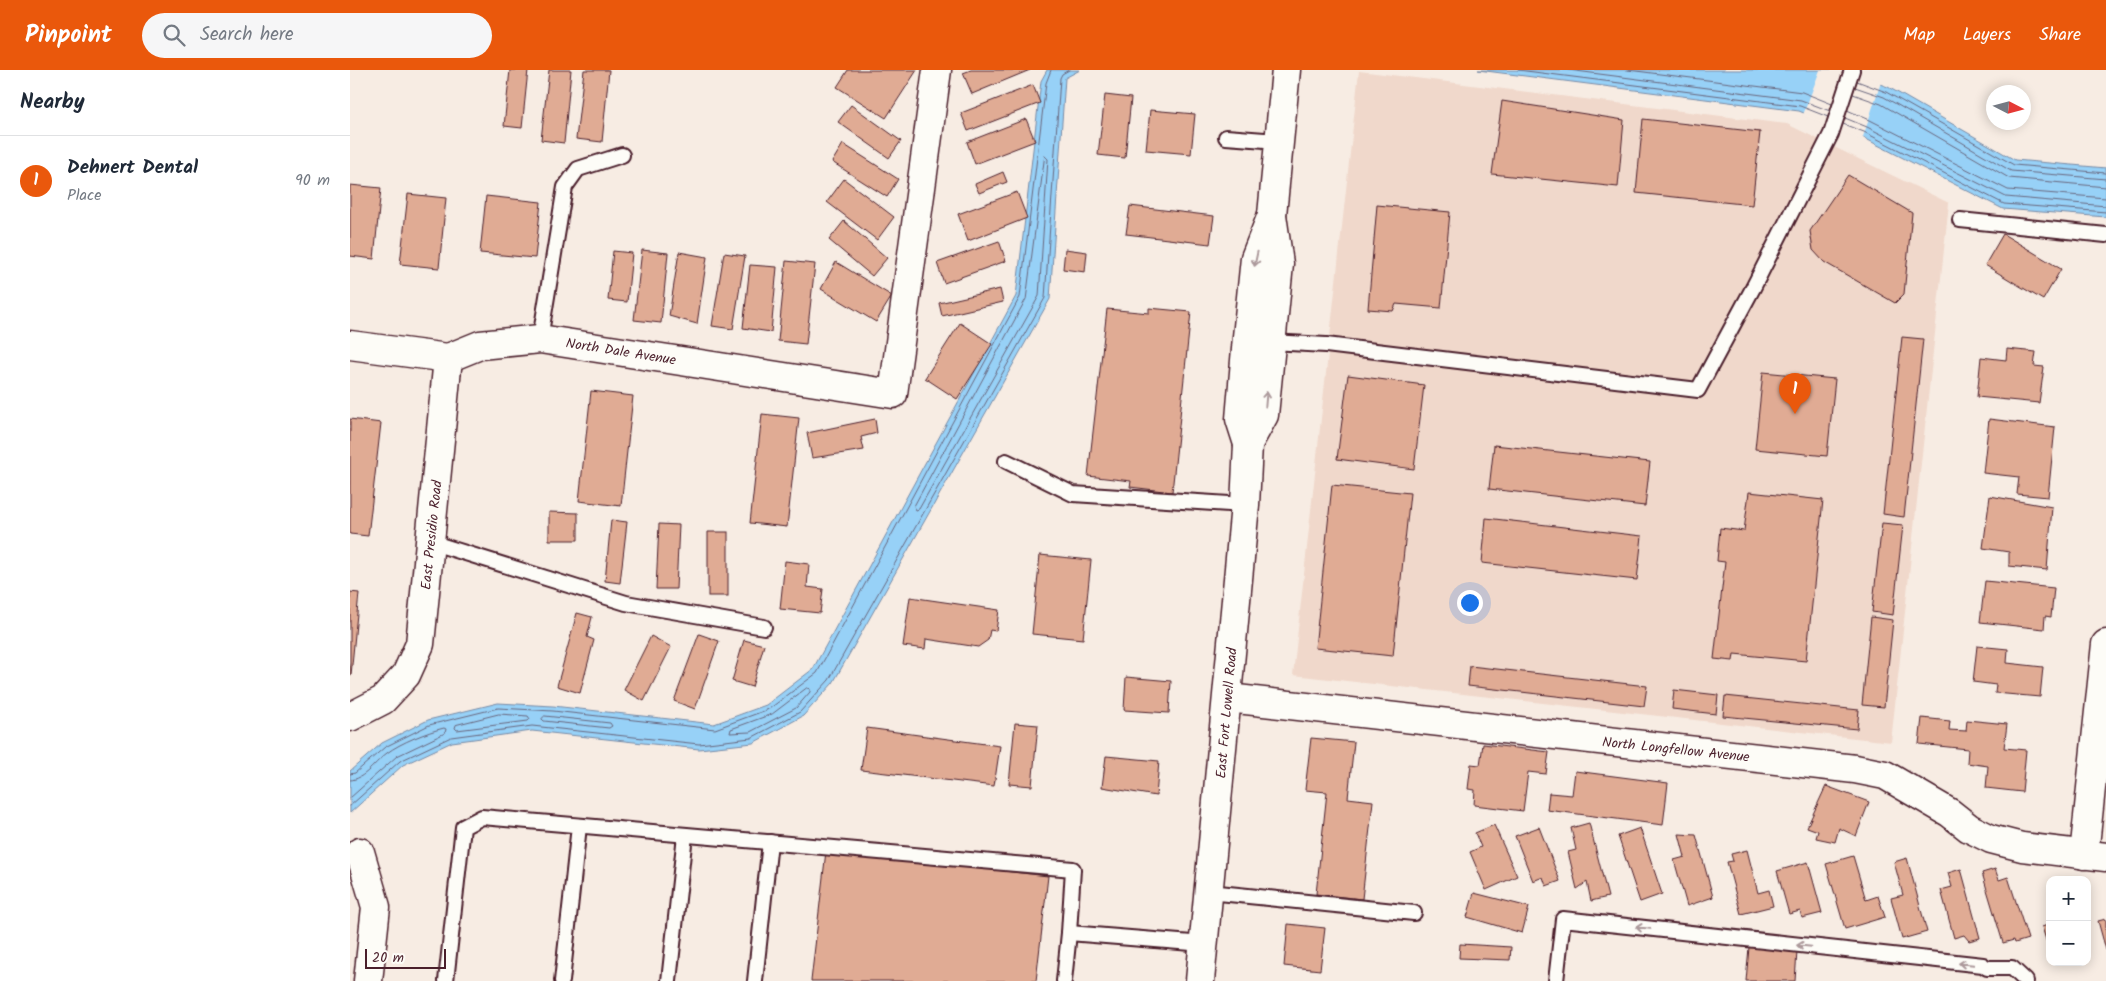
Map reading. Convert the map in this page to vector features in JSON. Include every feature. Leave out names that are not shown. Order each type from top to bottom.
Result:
[{"type":"street","name":"North Dale Avenue","points":[[350,345],[448,358],[480,345],[540,339],[893,394],[937,70]]},
{"type":"street","name":"East Fort Lowell Road","points":[[1248,444],[1264,415],[1279,264],[1272,215],[1286,70]]},
{"type":"street","name":"East Fort Lowell Road","points":[[1200,981],[1245,505],[1248,444],[1240,419],[1255,258],[1272,215]]},
{"type":"street","name":"East Presidio Road","points":[[350,717],[382,700],[406,675],[420,644],[448,358]]},
{"type":"street","points":[[2095,856],[2106,644]]},
{"type":"street","name":"North Longfellow Avenue","points":[[1228,698],[1855,769],[1885,775],[1941,808],[1969,828],[1991,839],[2022,847],[2095,856]]},
{"type":"street","points":[[360,852],[376,907],[368,981]]},
{"type":"lane","points":[[1271,342],[1326,345],[1698,390],[1753,288],[1831,134],[1852,70]]},
{"type":"lane","points":[[1226,137],[1279,141]]},
{"type":"lane","points":[[540,339],[565,187],[578,169],[622,155]]},
{"type":"lane","points":[[1960,220],[2106,235]]},
{"type":"lane","points":[[1006,461],[1073,494],[1245,505]]},
{"type":"lane","points":[[430,542],[626,602],[764,627]]},
{"type":"lane","points":[[446,981],[463,827],[482,817],[1074,869],[1064,981]]},
{"type":"lane","points":[[562,981],[579,826]]},
{"type":"lane","points":[[669,981],[685,835]]},
{"type":"lane","points":[[755,981],[770,842]]},
{"type":"lane","points":[[1209,892],[1414,913]]},
{"type":"lane","points":[[1556,981],[1563,919],[1974,964],[1987,968],[2012,968],[2026,981]]},
{"type":"lane","points":[[1069,933],[1204,944]]},
{"type":"shaded area","points":[[1359,71],[1787,124],[1949,203],[1891,742],[1293,675]]},
{"type":"water","points":[[1047,70],[1080,70],[1065,78],[1050,299],[833,683],[803,716],[753,743],[699,749],[532,731],[452,742],[403,765],[350,813],[350,771],[382,743],[428,720],[498,703],[553,706],[714,724],[766,705],[813,669],[1016,296],[1041,81]]},
{"type":"water","points":[[1478,70],[1841,70],[1888,87],[2015,160],[2106,168],[2106,217],[2003,209],[1862,137],[1799,111]]},
{"type":"pier","points":[[1820,70],[1848,70],[1881,82],[1862,140],[1803,115]]},
{"type":"building","points":[[510,70],[528,70],[522,128],[504,126]]},
{"type":"building","points":[[549,70],[571,70],[564,143],[541,140]]},
{"type":"building","points":[[584,70],[609,70],[602,142],[576,139]]},
{"type":"building","points":[[848,70],[917,70],[886,118],[837,87]]},
{"type":"building","points":[[971,70],[1030,70],[972,94],[963,73]]},
{"type":"building","points":[[1033,85],[1040,103],[968,131],[961,113]]},
{"type":"building","points":[[1105,95],[1131,98],[1125,158],[1098,155]]},
{"type":"building","points":[[1502,101],[1624,120],[1618,187],[1492,174]]},
{"type":"building","points":[[851,105],[901,141],[889,158],[838,122]]},
{"type":"building","points":[[1150,110],[1195,114],[1191,154],[1146,150]]},
{"type":"building","points":[[1026,119],[1035,141],[975,164],[967,142]]},
{"type":"building","points":[[1643,119],[1760,132],[1752,205],[1636,193]]},
{"type":"building","points":[[843,144],[898,179],[887,197],[832,162]]},
{"type":"building","points":[[1003,172],[1007,182],[979,193],[975,184]]},
{"type":"building","points":[[1848,175],[1912,213],[1904,294],[1895,303],[1824,262],[1813,250],[1810,231]]},
{"type":"building","points":[[844,179],[894,217],[877,240],[827,202]]},
{"type":"building","points":[[350,185],[381,188],[374,259],[350,256]]},
{"type":"building","points":[[1017,192],[1027,218],[968,241],[958,214]]},
{"type":"building","points":[[408,194],[446,198],[439,268],[400,264]]},
{"type":"building","points":[[486,196],[541,202],[535,258],[480,253]]},
{"type":"building","points":[[1377,205],[1450,212],[1441,308],[1396,304],[1393,311],[1368,309]]},
{"type":"building","points":[[1130,206],[1214,216],[1210,244],[1126,234]]},
{"type":"building","points":[[844,221],[887,258],[872,276],[829,240]]},
{"type":"building","points":[[2003,234],[2061,269],[2043,300],[1985,265]]},
{"type":"building","points":[[999,241],[1006,261],[944,283],[937,263]]},
{"type":"building","points":[[1065,249],[1087,252],[1085,272],[1063,269]]},
{"type":"building","points":[[642,250],[668,253],[661,323],[634,320]]},
{"type":"building","points":[[613,251],[632,253],[627,302],[608,300]]},
{"type":"building","points":[[679,252],[707,257],[697,324],[669,316]]},
{"type":"building","points":[[724,253],[745,256],[733,329],[712,326]]},
{"type":"building","points":[[786,261],[815,264],[806,344],[778,341]]},
{"type":"building","points":[[836,262],[892,296],[876,322],[821,289]]},
{"type":"building","points":[[750,265],[777,267],[771,332],[743,328]]},
{"type":"building","points":[[1000,289],[1003,302],[942,316],[939,303]]},
{"type":"building","points":[[1149,308],[1191,312],[1172,492],[1130,487],[1131,481],[1088,476],[1107,309],[1149,313]]},
{"type":"building","points":[[960,323],[992,344],[957,399],[925,378]]},
{"type":"building","points":[[1902,337],[1923,339],[1904,517],[1883,514]]},
{"type":"building","points":[[2007,349],[2036,352],[2034,366],[2044,367],[2039,403],[1977,397],[1981,357],[2006,360]]},
{"type":"building","points":[[1763,372],[1835,379],[1827,456],[1755,449]]},
{"type":"building","points":[[1348,375],[1424,385],[1414,469],[1337,459]]},
{"type":"building","points":[[591,391],[633,396],[621,506],[579,501]]},
{"type":"building","points":[[762,414],[799,418],[787,527],[750,523]]},
{"type":"building","points":[[350,419],[381,423],[368,536],[350,534]]},
{"type":"building","points":[[875,419],[877,433],[861,437],[864,450],[812,458],[807,433]]},
{"type":"building","points":[[1989,419],[2055,427],[2048,497],[2017,494],[2019,477],[1983,473]]},
{"type":"building","points":[[1494,445],[1650,462],[1645,506],[1489,489]]},
{"type":"building","points":[[1332,485],[1410,493],[1393,656],[1315,648]]},
{"type":"building","points":[[1749,492],[1823,500],[1806,661],[1734,654],[1733,661],[1714,659],[1725,562],[1717,561],[1720,528],[1744,531]]},
{"type":"building","points":[[1990,496],[2052,507],[2047,570],[2009,566],[2009,552],[1983,548]]},
{"type":"building","points":[[549,512],[578,513],[578,540],[549,540]]},
{"type":"building","points":[[1486,518],[1642,536],[1637,580],[1482,563]]},
{"type":"building","points":[[611,520],[627,522],[620,583],[605,581]]},
{"type":"building","points":[[1882,523],[1903,525],[1893,615],[1872,612]]},
{"type":"building","points":[[659,524],[679,525],[676,589],[656,589]]},
{"type":"building","points":[[708,532],[728,532],[728,596],[708,596]]},
{"type":"building","points":[[1040,555],[1091,560],[1083,639],[1032,634]]},
{"type":"building","points":[[785,561],[809,564],[807,587],[823,589],[820,613],[780,609]]},
{"type":"building","points":[[1985,581],[2054,588],[2051,617],[2045,616],[2044,629],[1980,622]]},
{"type":"building","points":[[350,592],[359,593],[351,675],[350,675]]},
{"type":"building","points":[[910,597],[999,610],[996,631],[990,630],[988,640],[978,647],[926,639],[925,649],[903,646]]},
{"type":"building","points":[[577,613],[592,617],[587,637],[594,640],[580,693],[557,686]]},
{"type":"building","points":[[1871,617],[1893,620],[1884,707],[1862,705]]},
{"type":"building","points":[[699,634],[719,641],[695,709],[674,701]]},
{"type":"building","points":[[651,636],[671,647],[644,701],[624,690]]},
{"type":"building","points":[[744,640],[764,645],[752,687],[732,681]]},
{"type":"building","points":[[1977,646],[2008,649],[2007,663],[2043,667],[2040,697],[1995,693],[1996,685],[1973,682]]},
{"type":"building","points":[[1470,666],[1647,686],[1644,706],[1468,686]]},
{"type":"building","points":[[1126,677],[1171,681],[1169,713],[1124,710]]},
{"type":"building","points":[[1674,690],[1718,695],[1716,714],[1672,709]]},
{"type":"building","points":[[1725,696],[1859,710],[1857,729],[1723,716]]},
{"type":"building","points":[[1922,718],[1950,721],[1949,730],[1966,731],[1967,720],[2007,724],[2004,748],[2026,750],[2022,792],[1986,788],[1988,766],[1967,763],[1968,749],[1919,744]]},
{"type":"building","points":[[1015,723],[1038,725],[1032,786],[1009,784]]},
{"type":"building","points":[[867,728],[1000,746],[994,786],[861,770]]},
{"type":"building","points":[[1311,738],[1354,742],[1348,798],[1373,801],[1362,899],[1316,894],[1327,792],[1305,790]]},
{"type":"building","points":[[1483,744],[1549,752],[1546,774],[1528,772],[1523,811],[1474,805],[1475,790],[1468,789],[1471,764],[1480,765]]},
{"type":"building","points":[[1106,756],[1159,761],[1156,796],[1102,787]]},
{"type":"building","points":[[1575,771],[1668,783],[1663,825],[1547,810],[1549,793],[1572,795]]},
{"type":"building","points":[[1826,786],[1869,802],[1856,836],[1839,828],[1835,842],[1816,838],[1818,831],[1807,827]]},
{"type":"building","points":[[1589,823],[1608,897],[1591,901],[1587,882],[1577,889],[1568,852],[1576,850],[1571,828]]},
{"type":"building","points":[[1494,825],[1517,876],[1486,890],[1470,852],[1481,847],[1475,833]]},
{"type":"building","points":[[1539,827],[1560,881],[1546,886],[1543,877],[1533,881],[1515,836]]},
{"type":"building","points":[[1640,828],[1662,894],[1640,902],[1618,836]]},
{"type":"building","points":[[1679,834],[1696,835],[1713,897],[1687,906],[1674,860],[1685,857]]},
{"type":"building","points":[[1747,850],[1758,893],[1769,890],[1773,906],[1741,914],[1727,862],[1733,861],[1731,854]]},
{"type":"building","points":[[826,851],[1048,876],[1036,981],[811,981]]},
{"type":"building","points":[[1853,856],[1866,900],[1878,896],[1885,917],[1845,929],[1826,864]]},
{"type":"building","points":[[1907,858],[1927,932],[1902,939],[1891,898],[1903,895],[1894,862]]},
{"type":"building","points":[[1808,862],[1822,913],[1802,918],[1800,911],[1789,914],[1777,871]]},
{"type":"building","points":[[1961,869],[1980,938],[1969,941],[1964,935],[1954,938],[1941,890],[1952,887],[1948,873]]},
{"type":"building","points":[[1995,869],[1999,880],[2008,877],[2028,939],[2015,943],[2014,940],[2003,943],[1982,873]]},
{"type":"building","points":[[1474,893],[1529,907],[1522,933],[1467,917]]},
{"type":"building","points":[[2106,919],[2106,950],[2098,921]]},
{"type":"building","points":[[1288,924],[1325,928],[1320,970],[1284,966]]},
{"type":"building","points":[[2046,926],[2046,940],[2042,927]]},
{"type":"building","points":[[1460,944],[1511,947],[1510,960],[1459,958]]},
{"type":"building","points":[[1749,947],[1797,951],[1795,981],[1746,981]]},
{"type":"place","name":"Dehnert Dental","points":[[1795,414]]}]
